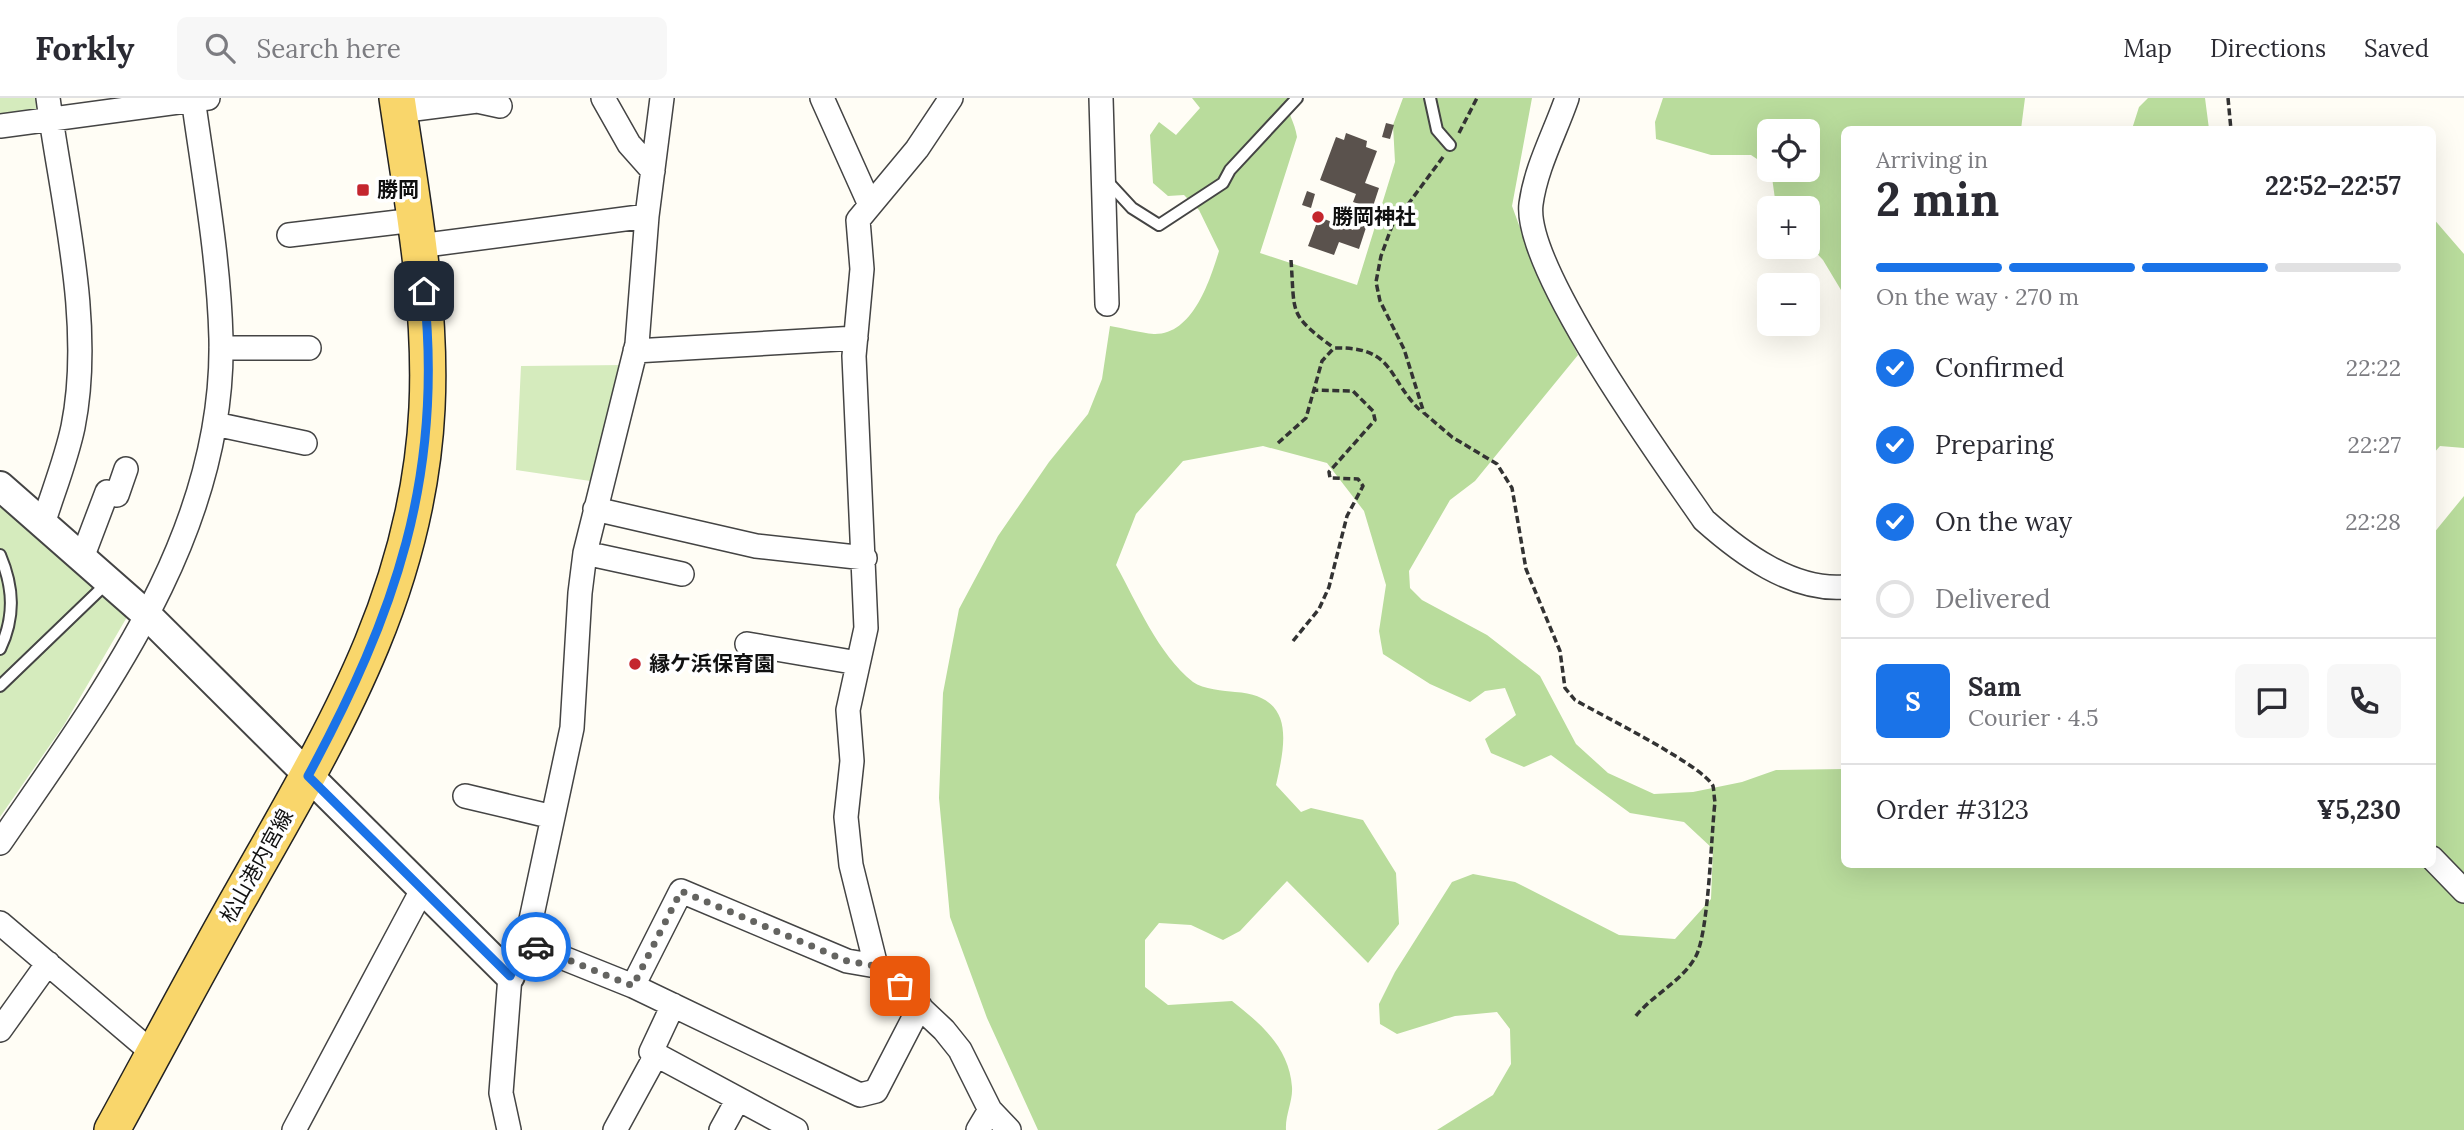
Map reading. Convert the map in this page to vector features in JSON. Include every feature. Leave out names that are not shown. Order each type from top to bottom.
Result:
[{"type":"main road","name":"松山港内宮線","points":[[112,1130],[340,717],[380,627],[397,581],[410,532],[427,410],[426,313],[398,105]]},
{"type":"street","points":[[603,98],[629,144],[653,171]]},
{"type":"street","points":[[509,1130],[502,1093],[510,976],[526,943],[572,728],[580,593],[595,509],[635,351],[647,216],[662,98]]},
{"type":"street","points":[[822,98],[870,205]]},
{"type":"street","points":[[876,966],[851,865],[846,817],[852,761],[848,710],[866,628],[856,338],[862,269],[858,220],[917,149],[951,98]]},
{"type":"street","points":[[1101,98],[1107,304]]},
{"type":"street","points":[[1567,98],[1541,166],[1531,205],[1532,229],[1552,277],[1589,347],[1704,520],[1727,540],[1776,572],[1832,588],[1841,587]]},
{"type":"street","points":[[0,126],[50,108],[198,99],[220,348],[211,450],[187,530],[148,616],[79,728],[0,843]]},
{"type":"street","points":[[398,105],[477,101],[500,106]]},
{"type":"street","points":[[43,524],[73,427],[78,375],[78,308],[50,108]]},
{"type":"street","points":[[289,235],[417,233],[647,216]]},
{"type":"street","points":[[635,351],[856,338]]},
{"type":"street","points":[[220,348],[309,348]]},
{"type":"street","points":[[215,424],[305,443]]},
{"type":"street","points":[[82,558],[107,492],[117,495],[126,468]]},
{"type":"street","points":[[0,486],[148,616],[510,976]]},
{"type":"street","points":[[595,509],[756,546],[865,558]]},
{"type":"street","points":[[586,553],[682,574]]},
{"type":"street","points":[[747,644],[858,663]]},
{"type":"street","points":[[465,796],[554,817]]},
{"type":"street","points":[[2436,862],[2464,891]]},
{"type":"street","points":[[294,1130],[422,890]]},
{"type":"street","points":[[633,986],[681,891],[847,961],[876,966],[920,1006],[960,1050],[990,1110],[1009,1130]]},
{"type":"street","points":[[0,923],[154,1054]]},
{"type":"street","points":[[526,943],[633,986],[860,1095],[876,1091],[920,1006]]},
{"type":"street","points":[[0,1030],[48,963]]},
{"type":"street","points":[[673,1005],[651,1052],[796,1130]]},
{"type":"street","points":[[615,1130],[656,1055]]},
{"type":"street","points":[[721,1130],[738,1099]]},
{"type":"street","points":[[978,1130],[990,1110]]},
{"type":"lane","points":[[1104,177],[1116,195],[1159,225],[1223,183],[1230,170],[1297,98]]},
{"type":"lane","points":[[1430,98],[1437,130],[1450,145]]},
{"type":"lane","points":[[0,555],[8,575],[12,597],[11,619],[0,649]]},
{"type":"lane","points":[[0,686],[110,582]]},
{"type":"path","points":[[1423,413],[1417,382],[1380,301],[1376,282],[1381,256],[1392,226],[1466,123],[1477,98]]},
{"type":"path","points":[[2228,98],[2231,126]]},
{"type":"path","points":[[1290,260],[1295,311],[1301,323],[1334,348],[1369,352],[1387,362],[1398,378],[1404,396],[1452,437],[1497,464],[1512,488],[1526,569],[1560,651],[1565,688],[1574,700],[1677,757],[1713,785],[1714,802],[1702,933],[1696,956],[1684,973],[1647,1002],[1635,1017]]},
{"type":"path","points":[[1278,443],[1306,418],[1322,361],[1334,348]]},
{"type":"path","points":[[1293,641],[1319,609],[1329,587],[1347,516],[1363,486],[1357,479],[1330,478],[1329,472],[1374,419],[1373,411],[1353,391],[1313,390]]},
{"type":"green space","points":[[0,98],[45,98],[47,116],[0,123]]},
{"type":"green space","points":[[1192,98],[1287,98],[1297,137],[1260,253],[1357,285],[1395,162],[1393,125],[1403,98],[1532,98],[1512,206],[1535,269],[1578,355],[1475,481],[1450,500],[1409,571],[1410,588],[1422,600],[1487,635],[1540,676],[1576,744],[1608,773],[1654,794],[1693,792],[1742,782],[1776,770],[1841,769],[1841,868],[2436,868],[2436,530],[2464,496],[2464,1130],[1437,1130],[1493,1095],[1511,1064],[1510,1029],[1497,1012],[1455,1016],[1397,1034],[1380,1024],[1379,1004],[1395,972],[1452,882],[1473,874],[1515,882],[1619,935],[1675,939],[1711,899],[1713,849],[1684,822],[1630,813],[1551,755],[1524,767],[1491,753],[1485,739],[1516,715],[1505,688],[1485,691],[1470,702],[1430,684],[1383,654],[1379,631],[1386,585],[1364,511],[1327,463],[1263,446],[1183,461],[1136,514],[1116,565],[1159,643],[1193,682],[1214,689],[1254,695],[1268,702],[1277,712],[1282,723],[1283,737],[1276,785],[1301,812],[1311,808],[1363,820],[1396,873],[1399,924],[1368,963],[1287,881],[1240,931],[1223,940],[1191,925],[1159,923],[1145,940],[1145,987],[1168,1005],[1232,1001],[1272,1038],[1290,1073],[1292,1087],[1286,1130],[1038,1130],[987,1018],[950,917],[939,798],[943,693],[959,609],[998,536],[1049,462],[1088,414],[1102,379],[1110,326],[1143,333],[1168,332],[1189,316],[1205,290],[1219,251],[1199,210],[1184,195],[1168,196],[1153,183],[1150,135],[1159,122],[1176,135],[1200,108]]},
{"type":"green space","points":[[1663,98],[2025,98],[2021,126],[1841,126],[1841,290],[1820,257],[1820,196],[1775,196],[1773,182],[1820,182],[1820,119],[1757,119],[1757,159],[1751,155],[1711,155],[1656,139],[1655,122]]},
{"type":"green space","points":[[2148,98],[2205,98],[2209,126],[2133,126],[2139,107]]},
{"type":"green space","points":[[2436,222],[2464,254],[2464,448],[2440,446],[2436,451]]},
{"type":"green space","points":[[625,365],[597,482],[516,470],[521,366]]},
{"type":"green space","points":[[0,503],[127,617],[64,725],[0,817]]},
{"type":"building","points":[[1386,123],[1394,125],[1390,139],[1382,137]]},
{"type":"building","points":[[1346,133],[1367,141],[1366,147],[1377,151],[1365,183],[1379,188],[1359,249],[1339,242],[1334,255],[1308,246],[1319,217],[1353,230],[1362,205],[1353,202],[1356,194],[1320,180],[1336,137],[1344,140]]},
{"type":"building","points":[[1307,191],[1315,194],[1311,208],[1302,205]]},
{"type":"way so far","points":[[536,947],[633,986],[681,891],[847,961],[876,966],[900,986]]},
{"type":"place","name":"勝岡","points":[[363,190]]},
{"type":"place","name":"勝岡神社","points":[[1318,217]]},
{"type":"place","name":"縁ケ浜保育園","points":[[635,664]]},
{"type":"route","points":[[424,291],[428,363],[427,410],[419,486],[410,532],[397,581],[380,627],[340,717],[308,776],[510,976],[526,943],[536,947]]}]
